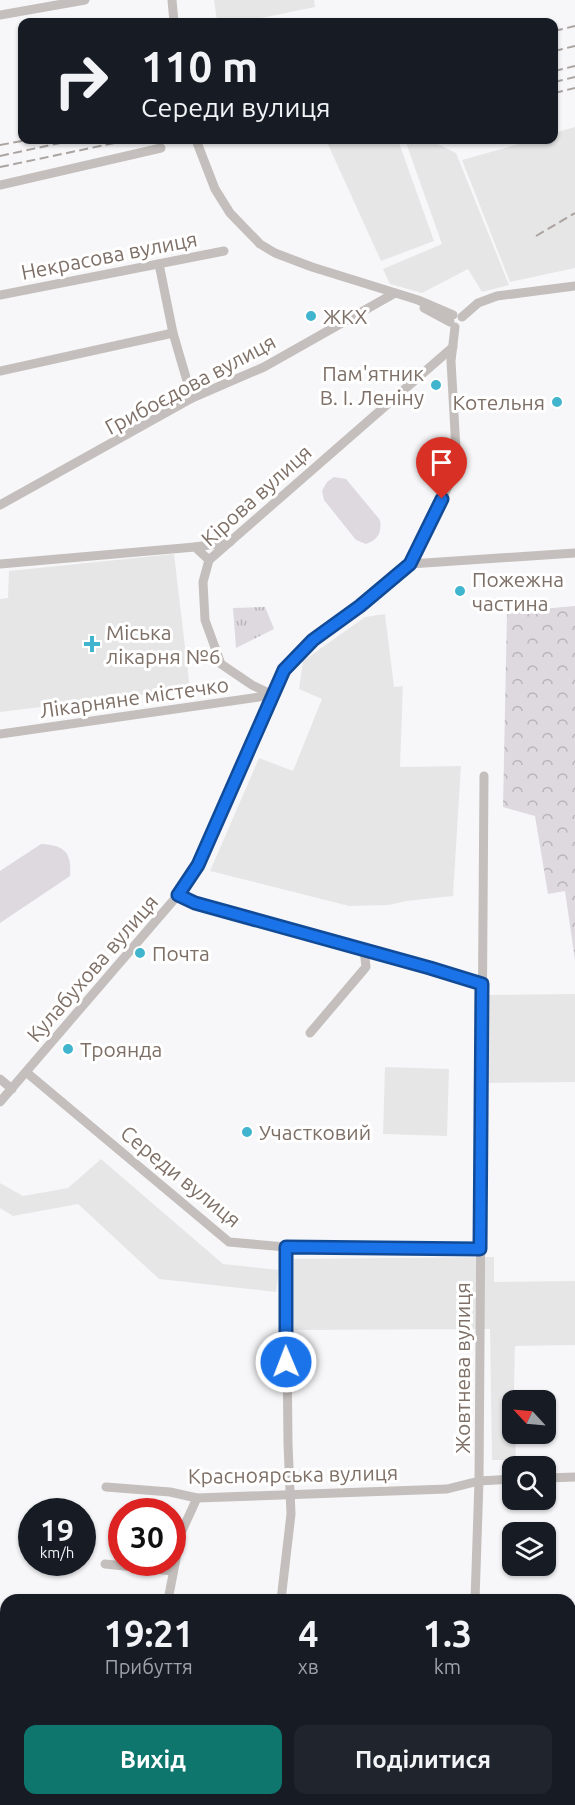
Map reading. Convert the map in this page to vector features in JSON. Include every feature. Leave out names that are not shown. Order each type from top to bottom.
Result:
[{"type":"street","points":[[0,15],[85,0]]},
{"type":"street","points":[[172,0],[174,18]]},
{"type":"street","points":[[198,144],[215,189],[230,213],[260,244],[275,253],[312,267],[395,293],[455,320],[478,303],[497,296],[575,286]]},
{"type":"street","points":[[0,185],[160,148]]},
{"type":"street","name":"Некрасова вулиця","points":[[0,295],[224,251]]},
{"type":"street","points":[[159,264],[173,333],[192,398]]},
{"type":"street","name":"Грибоєдова вулиця","points":[[0,506],[192,398],[264,367],[395,293]]},
{"type":"street","name":"Кулабухова вулиця","points":[[0,1102],[178,895],[198,865],[284,670],[313,640],[360,606],[410,564],[457,468],[451,361],[455,320]]},
{"type":"street","points":[[0,371],[173,333]]},
{"type":"street","name":"Кірова вулиця","points":[[273,695],[252,685],[221,664],[206,620],[203,582],[209,560],[453,347]]},
{"type":"street","points":[[0,564],[230,542]]},
{"type":"street","points":[[195,547],[209,560]]},
{"type":"street","points":[[410,564],[575,554]]},
{"type":"street","name":"Лікарняне містечко","points":[[0,734],[273,695]]},
{"type":"street","name":"Жовтнева вулиця","points":[[475,1594],[479,1481],[484,776]]},
{"type":"street","points":[[178,895],[195,903],[482,984]]},
{"type":"street","points":[[310,1033],[366,967],[364,950]]},
{"type":"street","name":"Середи вулиця","points":[[26,1072],[230,1242],[286,1247],[480,1249]]},
{"type":"street","points":[[0,1079],[12,1089]]},
{"type":"street","points":[[282,1594],[291,1514],[286,1366],[286,1247]]},
{"type":"street","points":[[556,1478],[575,1477]]},
{"type":"street","name":"Красноярська вулиця","points":[[106,1487],[170,1492],[197,1498],[447,1490],[479,1481],[502,1480]]},
{"type":"street","points":[[186,1522],[197,1498]]},
{"type":"street","points":[[169,1594],[172,1576]]},
{"type":"shaded area","points":[[214,0],[314,0],[315,7],[261,18],[216,18]]},
{"type":"shaded area","points":[[575,127],[575,268],[510,282],[462,160],[519,144],[558,144],[558,132]]},
{"type":"shaded area","points":[[328,144],[399,144],[434,241],[381,261]]},
{"type":"shaded area","points":[[406,144],[438,144],[456,153],[509,285],[482,292],[468,269],[422,293],[390,284],[383,269],[442,244]]},
{"type":"shaded area","name":"Міська лікарня №6","points":[[174,554],[190,689],[0,712],[0,599],[8,598],[9,571]]},
{"type":"shaded area","points":[[385,614],[394,687],[403,686],[400,767],[461,766],[453,896],[389,905],[349,906],[210,871],[259,758],[293,771],[322,699],[299,689],[303,661],[365,617]]},
{"type":"shaded area","points":[[575,994],[575,1082],[488,1083],[488,995]]},
{"type":"shaded area","points":[[385,1067],[449,1069],[447,1136],[383,1134]]},
{"type":"shaded area","points":[[101,1159],[223,1264],[279,1270],[276,1292],[159,1279],[78,1204],[13,1216],[0,1208],[0,1183],[23,1196],[68,1188]]},
{"type":"shaded area","points":[[494,1257],[494,1282],[575,1281],[575,1345],[515,1346],[514,1390],[502,1390],[502,1444],[515,1444],[516,1456],[502,1456],[502,1460],[492,1460],[490,1329],[294,1330],[294,1259]]},
{"type":"green space","points":[[334,477],[346,479],[380,520],[378,535],[374,540],[366,544],[356,540],[324,500],[322,491],[327,482]]},
{"type":"green space","points":[[575,606],[575,960],[565,891],[548,894],[535,816],[503,807],[507,612]]},
{"type":"green space","points":[[265,607],[274,629],[236,648],[233,608]]},
{"type":"green space","points":[[41,844],[56,846],[65,851],[70,861],[70,876],[0,923],[0,871]]},
{"type":"railway","points":[[558,30],[575,26]]},
{"type":"railway","points":[[558,50],[575,46]]},
{"type":"railway","points":[[558,70],[575,66]]},
{"type":"railway","points":[[558,81],[575,77]]},
{"type":"railway","points":[[558,92],[575,88]]},
{"type":"railway","points":[[0,145],[18,142]]},
{"type":"railway","points":[[0,156],[56,144]]},
{"type":"railway","points":[[0,167],[110,144]]},
{"type":"railway","points":[[536,236],[575,213]]},
{"type":"place","name":"ЖКХ","points":[[311,316]]},
{"type":"place","name":"Пам'ятник В. І. Леніну","points":[[436,385]]},
{"type":"place","name":"Котельня","points":[[557,402]]},
{"type":"place","name":"Пожежна частина","points":[[460,591]]},
{"type":"place","name":"Міська лікарня №6","points":[[92,644]]},
{"type":"place","name":"Почта","points":[[140,953]]},
{"type":"place","name":"Троянда","points":[[68,1049]]},
{"type":"place","name":"Участковий","points":[[247,1132]]},
{"type":"route","points":[[286,1362],[286,1247],[480,1249],[482,984],[195,903],[178,895],[198,865],[284,670],[313,640],[360,606],[410,564],[442,499]]}]
